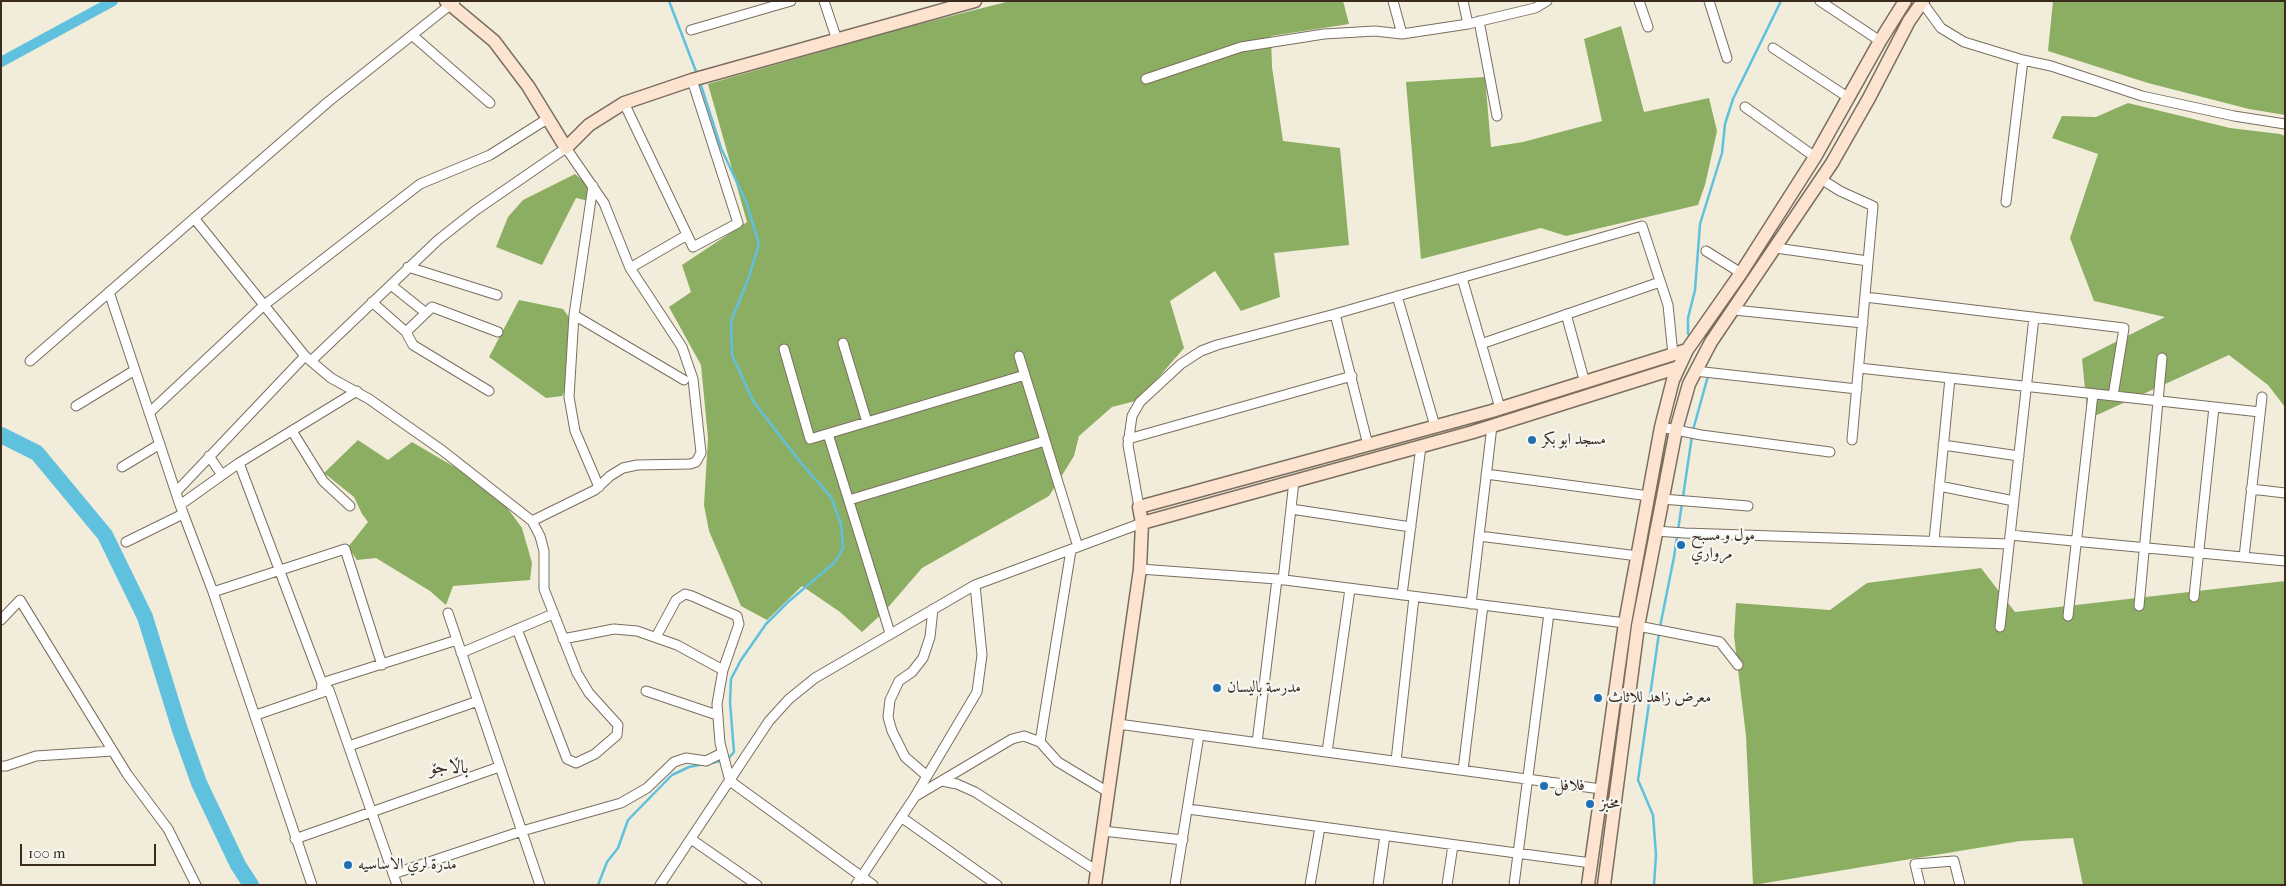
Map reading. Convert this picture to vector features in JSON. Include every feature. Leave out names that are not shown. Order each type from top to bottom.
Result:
[{"type":"street","points":[[691,30],[791,1]]},
{"type":"street","points":[[824,1],[837,40]]},
{"type":"street","points":[[176,492],[209,456],[308,359],[391,285],[408,267],[476,210],[566,148],[589,125],[624,104],[692,80],[975,1]]},
{"type":"street","points":[[1393,1],[1402,34]]},
{"type":"street","points":[[1463,1],[1468,24]]},
{"type":"street","points":[[1146,79],[1241,47],[1324,34],[1374,32],[1402,34],[1468,24],[1547,1]]},
{"type":"street","points":[[1639,1],[1648,27]]},
{"type":"street","points":[[1709,1],[1727,58]]},
{"type":"street","points":[[1820,1],[1880,41]]},
{"type":"street","points":[[1588,885],[1625,623],[1667,399],[1687,350],[1741,273],[1807,170],[1880,41],[1905,1]]},
{"type":"street","points":[[30,361],[328,102],[450,2],[494,41],[528,86],[546,119],[609,213],[630,268],[677,339],[689,363],[693,378],[701,453],[698,459],[690,464],[637,465],[622,468],[599,487],[532,521]]},
{"type":"street","points":[[1604,885],[1630,692],[1644,628],[1655,531],[1668,499],[1686,393],[1695,371],[1711,342],[1821,179],[1869,98],[1908,21],[1923,2],[1941,28],[1954,38],[2023,60],[2051,66],[2142,96],[2234,116],[2285,124]]},
{"type":"street","points":[[1479,21],[1497,116]]},
{"type":"street","points":[[412,35],[490,103]]},
{"type":"street","points":[[1773,48],[1849,98]]},
{"type":"street","points":[[2006,202],[2023,60]]},
{"type":"street","points":[[624,104],[693,247],[738,223],[692,80]]},
{"type":"street","points":[[1746,108],[1815,157]]},
{"type":"street","points":[[149,413],[263,306],[420,184],[490,155],[546,119]]},
{"type":"street","points":[[1807,170],[1840,191],[1873,206],[1852,440]]},
{"type":"street","points":[[592,186],[574,314],[570,409],[575,431],[599,487]]},
{"type":"street","points":[[194,218],[263,306],[308,359],[331,378],[356,391],[443,450],[532,521],[543,544],[545,559],[544,589],[563,639],[584,687],[617,722],[619,728],[617,735],[595,754],[576,763],[567,759],[516,629]]},
{"type":"street","points":[[1095,885],[1140,570],[1142,523],[1128,438],[1132,416],[1140,402],[1191,356],[1217,345],[1335,314],[1642,226],[1668,305],[1673,355]]},
{"type":"street","points":[[630,268],[687,235]]},
{"type":"street","points":[[1776,248],[1868,261]]},
{"type":"street","points":[[1706,251],[1741,273]]},
{"type":"street","points":[[408,267],[497,295]]},
{"type":"street","points":[[1462,278],[1500,408]]},
{"type":"street","points":[[1481,344],[1660,282]]},
{"type":"street","points":[[391,285],[426,313]]},
{"type":"street","points":[[109,292],[181,510],[213,592],[256,715],[295,839],[312,885]]},
{"type":"street","points":[[1397,296],[1435,426]]},
{"type":"street","points":[[1865,297],[2124,328],[2113,396]]},
{"type":"street","points":[[372,302],[406,332],[414,345],[489,391]]},
{"type":"street","points":[[406,332],[432,307],[498,332]]},
{"type":"street","points":[[1734,310],[1862,323]]},
{"type":"street","points":[[574,314],[684,380]]},
{"type":"street","points":[[1335,314],[1368,445]]},
{"type":"street","points":[[1566,314],[1585,383]]},
{"type":"street","points":[[2000,627],[2034,317]]},
{"type":"street","points":[[843,343],[867,422]]},
{"type":"street","points":[[784,349],[810,439],[1025,375]]},
{"type":"street","points":[[660,885],[769,721],[784,704],[816,678],[975,585],[1142,523],[1492,426],[1568,394],[1585,383],[1687,350]]},
{"type":"street","points":[[1019,356],[1045,441],[1074,548],[1040,742]]},
{"type":"street","points":[[2139,606],[2162,358]]},
{"type":"street","points":[[1139,507],[1500,408],[1568,394],[1679,367]]},
{"type":"street","points":[[1859,368],[2260,412]]},
{"type":"street","points":[[76,406],[135,370]]},
{"type":"street","points":[[1695,371],[1857,389]]},
{"type":"street","points":[[1128,438],[1352,376]]},
{"type":"street","points":[[1934,541],[1950,378]]},
{"type":"street","points":[[126,542],[181,510],[239,463],[356,391]]},
{"type":"street","points":[[2068,616],[2094,394]]},
{"type":"street","points":[[2244,557],[2262,396]]},
{"type":"street","points":[[2194,597],[2214,407]]},
{"type":"street","points":[[1468,417],[1473,432]]},
{"type":"street","points":[[1471,604],[1492,426]]},
{"type":"street","points":[[1662,427],[1700,435],[1830,452]]},
{"type":"street","points":[[292,431],[323,481],[350,506]]},
{"type":"street","points":[[828,434],[890,633]]},
{"type":"street","points":[[849,500],[1045,441]]},
{"type":"street","points":[[122,467],[160,444]]},
{"type":"street","points":[[1943,445],[2019,456]]},
{"type":"street","points":[[1402,595],[1421,446]]},
{"type":"street","points":[[1334,454],[1338,469]]},
{"type":"street","points":[[209,456],[222,475]]},
{"type":"street","points":[[239,463],[324,689],[349,746],[396,885]]},
{"type":"street","points":[[1486,474],[1649,496]]},
{"type":"street","points":[[1257,742],[1294,481]]},
{"type":"street","points":[[1939,486],[2014,501]]},
{"type":"street","points":[[2252,489],[2285,493]]},
{"type":"street","points":[[1668,499],[1748,506]]},
{"type":"street","points":[[1291,509],[1411,527]]},
{"type":"street","points":[[1655,531],[1934,541],[2010,539],[2077,541],[2285,561]]},
{"type":"street","points":[[1479,536],[1638,556]]},
{"type":"street","points":[[213,592],[345,549],[382,666]]},
{"type":"street","points":[[1140,570],[1280,580],[1625,623]]},
{"type":"street","points":[[858,881],[914,798],[977,692],[982,656],[975,585]]},
{"type":"street","points":[[1327,752],[1350,588]]},
{"type":"street","points":[[656,637],[676,600],[682,595],[692,596],[732,612],[737,616],[739,624],[723,670],[718,692],[717,715],[722,753],[730,781],[858,881],[872,885]]},
{"type":"street","points":[[1396,761],[1414,597]]},
{"type":"street","points":[[1,620],[20,600],[127,774],[168,829],[196,885]]},
{"type":"street","points":[[1462,770],[1483,605]]},
{"type":"street","points":[[927,776],[905,757],[892,731],[888,717],[890,700],[899,681],[912,672],[922,658],[930,637],[933,609]]},
{"type":"street","points":[[448,613],[540,885]]},
{"type":"street","points":[[1514,885],[1549,613]]},
{"type":"street","points":[[461,653],[553,614]]},
{"type":"street","points":[[1644,628],[1720,642],[1738,665]]},
{"type":"street","points":[[563,639],[614,629],[637,631],[690,651],[723,670]]},
{"type":"street","points":[[256,715],[382,666],[457,640]]},
{"type":"street","points":[[646,691],[717,715]]},
{"type":"street","points":[[1615,692],[1630,692]]},
{"type":"street","points":[[349,746],[478,701]]},
{"type":"street","points":[[1118,724],[1601,789]]},
{"type":"street","points":[[1175,885],[1199,735]]},
{"type":"street","points":[[914,798],[1012,739],[1024,736],[1040,742],[1058,762],[1108,792]]},
{"type":"street","points":[[1,766],[36,756],[113,751]]},
{"type":"street","points":[[393,874],[522,831],[621,803],[647,788],[678,760],[686,758],[706,761],[722,753]]},
{"type":"street","points":[[295,839],[499,767]]},
{"type":"street","points":[[942,781],[957,784],[975,792],[1097,871]]},
{"type":"street","points":[[1188,809],[1591,863]]},
{"type":"street","points":[[901,817],[997,885]]},
{"type":"street","points":[[1310,885],[1320,827]]},
{"type":"street","points":[[1102,831],[1183,840]]},
{"type":"street","points":[[1378,885],[1385,836]]},
{"type":"street","points":[[691,839],[757,885]]},
{"type":"street","points":[[1448,885],[1453,845]]},
{"type":"street","points":[[1920,885],[1915,864],[1954,861],[1960,885]]},
{"type":"green space","points":[[1010,1],[1343,1],[1349,24],[1271,36],[1272,67],[1283,141],[1340,148],[1349,245],[1274,253],[1280,297],[1241,311],[1215,271],[1170,301],[1184,348],[1139,400],[1112,407],[1079,436],[1074,456],[1049,496],[922,568],[885,611],[862,632],[840,612],[802,586],[767,620],[741,606],[709,531],[704,505],[708,438],[701,365],[669,307],[691,292],[682,265],[747,222],[708,84],[900,29]]},
{"type":"green space","points":[[2053,1],[2285,1],[2285,115],[2249,109],[2148,83],[2048,51]]},
{"type":"green space","points":[[1621,26],[1644,112],[1709,98],[1717,131],[1705,185],[1698,205],[1566,236],[1541,228],[1421,259],[1406,82],[1485,77],[1491,147],[1523,142],[1602,121],[1584,39]]},
{"type":"green space","points":[[2128,103],[2230,128],[2285,136],[2285,407],[2268,385],[2229,355],[2088,419],[2082,359],[2165,317],[2094,301],[2070,238],[2098,154],[2052,138],[2062,116],[2096,117]]},
{"type":"green space","points":[[575,174],[592,189],[589,201],[576,198],[542,265],[496,247],[508,217],[523,200]]},
{"type":"green space","points":[[519,300],[563,309],[571,320],[565,390],[562,396],[546,398],[489,357]]},
{"type":"green space","points":[[358,440],[388,460],[412,442],[463,472],[503,502],[522,528],[532,563],[530,580],[453,586],[446,605],[430,591],[376,558],[357,560],[348,547],[368,522],[354,497],[324,473]]},
{"type":"green space","points":[[1981,568],[2015,612],[2285,581],[2285,885],[2083,885],[2073,838],[2020,841],[1753,885],[1746,736],[1734,636],[1736,603],[1830,610],[1867,583]]},
{"type":"waterway","points":[[1,62],[113,1]]},
{"type":"waterway","points":[[669,1],[697,74]]},
{"type":"waterway","points":[[1688,334],[1688,318],[1695,290],[1700,224],[1722,153],[1725,124],[1733,99],[1781,1]]},
{"type":"waterway","points":[[700,82],[721,148],[747,204],[759,244],[749,277],[731,321],[732,355],[753,401],[801,463],[831,497],[841,524],[843,548],[835,562],[788,602],[766,624],[741,660],[731,679],[730,702],[734,752],[728,759],[712,763]]},
{"type":"waterway","points":[[1693,430],[1708,376]]},
{"type":"waterway","points":[[1,435],[37,453],[105,535],[145,617],[180,730],[199,783],[238,865],[251,885]]},
{"type":"waterway","points":[[1660,627],[1674,557],[1692,436]]},
{"type":"waterway","points":[[1654,885],[1656,855],[1653,815],[1638,780],[1659,633]]},
{"type":"waterway","points":[[598,885],[607,862],[618,848],[628,820],[672,775],[689,767],[704,764]]},
{"type":"place","name":"مسجد ابو بكر","points":[[1532,440]]},
{"type":"place","name":"مول و مسبح مرواري","points":[[1681,545]]},
{"type":"place","name":"مدرسة بالیسان","points":[[1217,688]]},
{"type":"place","name":"معرض زاهد للاثاث","points":[[1598,698]]},
{"type":"place","name":"فلافل","points":[[1544,786]]},
{"type":"place","name":"مخبز","points":[[1590,804]]},
{"type":"place","name":"مدرة لري الاساسیه","points":[[348,865]]},
{"type":"district","name":"باڵاجۆ","points":[[449,768]]}]
